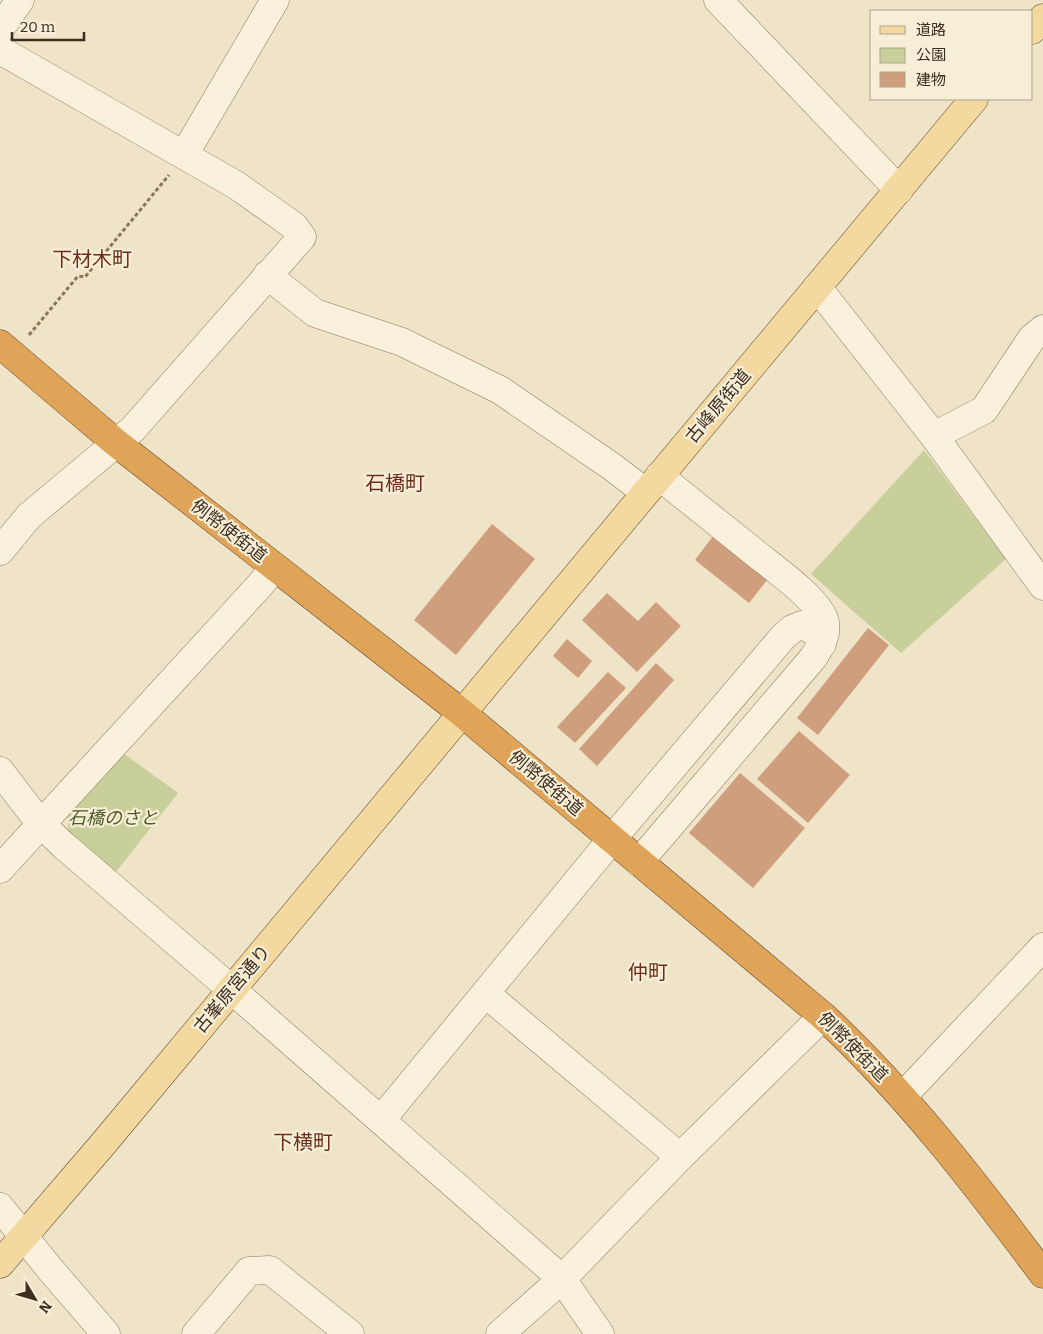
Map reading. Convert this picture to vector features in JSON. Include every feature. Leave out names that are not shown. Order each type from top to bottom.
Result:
[{"type":"highway","name":"例幣使街道","points":[[6,349],[115,442],[462,714],[822,1016],[859,1051],[902,1097],[961,1167],[1043,1274]]},
{"type":"main road","points":[[1033,29],[1043,18]]},
{"type":"main road","name":"古峰原街道","points":[[462,714],[973,100]]},
{"type":"main road","name":"古峯原宮通り","points":[[0,1264],[103,1144],[462,714]]},
{"type":"street","points":[[0,29],[20,0]]},
{"type":"street","points":[[184,155],[275,0]]},
{"type":"street","points":[[718,0],[899,190]]},
{"type":"street","points":[[0,50],[236,185],[294,226],[302,236],[133,429],[115,442],[30,516],[0,551]]},
{"type":"street","points":[[267,275],[315,313],[402,342],[500,390],[611,466],[652,484],[792,583],[819,610],[824,621],[825,633],[822,644],[813,658],[639,862]]},
{"type":"street","points":[[817,287],[934,436],[1043,586]]},
{"type":"street","points":[[934,436],[984,410],[1032,338],[1043,328]]},
{"type":"street","points":[[0,869],[40,823],[261,584],[274,567]]},
{"type":"street","points":[[381,1120],[612,838],[783,637],[792,629],[802,625],[817,633],[822,644]]},
{"type":"street","points":[[0,771],[40,823],[63,845],[232,989],[562,1279],[600,1334]]},
{"type":"street","points":[[902,1097],[1043,947]]},
{"type":"street","points":[[486,994],[680,1157]]},
{"type":"street","points":[[500,1334],[562,1279],[680,1157],[822,1016]]},
{"type":"street","points":[[0,1207],[23,1237],[106,1334]]},
{"type":"street","points":[[196,1334],[249,1271],[270,1270],[350,1334]]},
{"type":"path","points":[[6,349],[78,276],[86,277],[184,155]]},
{"type":"green space","points":[[924,450],[1006,559],[901,653],[811,574]]},
{"type":"green space","name":"石橋のさと","points":[[123,753],[178,793],[116,872],[69,834],[67,817]]},
{"type":"building","points":[[492,524],[535,559],[456,655],[414,620]]},
{"type":"building","points":[[713,536],[768,579],[749,603],[695,560]]},
{"type":"building","points":[[607,593],[638,621],[656,602],[681,626],[637,672],[582,620]]},
{"type":"building","points":[[868,628],[889,645],[818,735],[797,718]]},
{"type":"building","points":[[567,639],[592,661],[578,678],[553,656]]},
{"type":"building","points":[[656,663],[674,680],[597,766],[579,749]]},
{"type":"building","points":[[608,672],[626,688],[575,743],[557,727]]},
{"type":"building","points":[[799,731],[850,775],[808,823],[757,779]]},
{"type":"building","points":[[740,773],[805,828],[753,888],[689,833]]},
{"type":"district","name":"下材木町","points":[[92,259]]},
{"type":"district","name":"石橋町","points":[[395,483]]},
{"type":"district","name":"仲町","points":[[648,972]]},
{"type":"district","name":"下横町","points":[[303,1142]]}]
